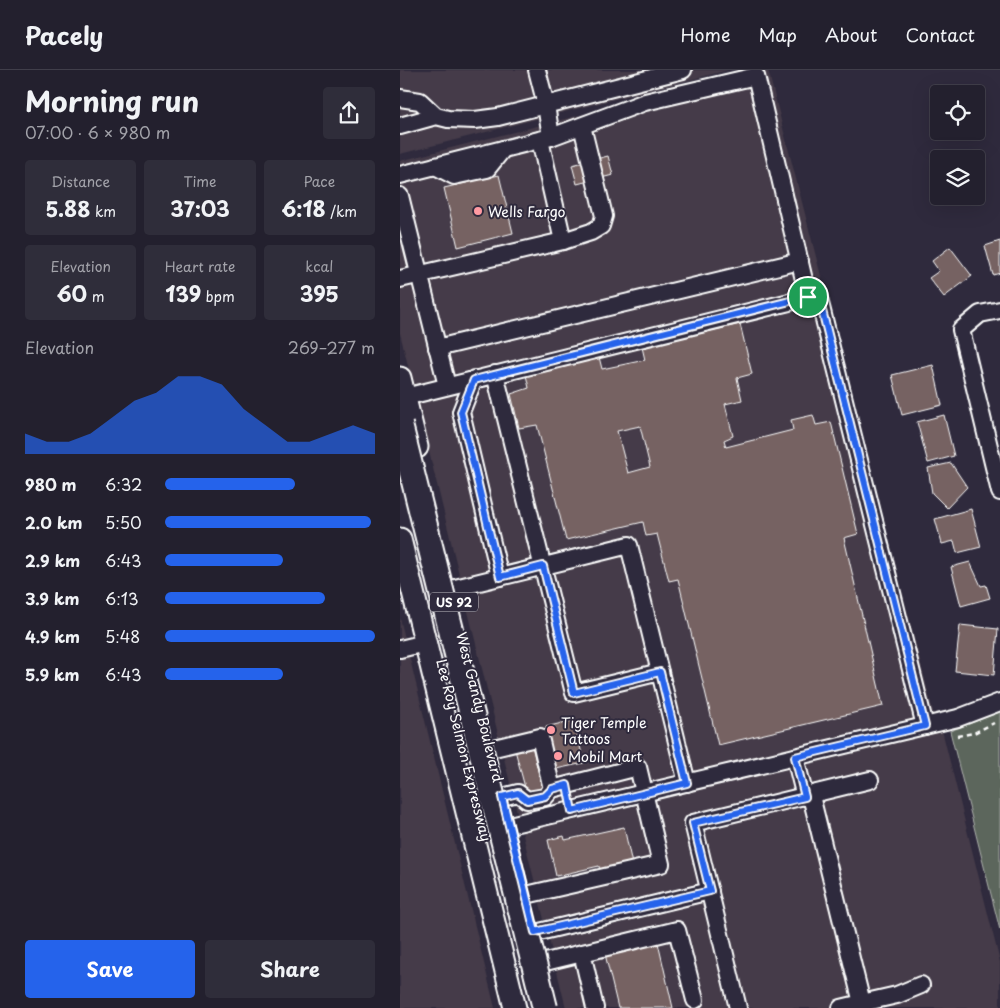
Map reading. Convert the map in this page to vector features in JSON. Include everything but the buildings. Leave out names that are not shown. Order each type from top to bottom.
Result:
[{"type":"highway","name":"Lee Roy Selmon Expressway","points":[[400,425],[544,1008]]},
{"type":"highway","name":"Lee Roy Selmon Expressway","points":[[400,492],[528,1008]]},
{"type":"main road","name":"West Gandy Boulevard","points":[[402,396],[430,536],[442,552],[535,932],[538,964],[554,1008]]},
{"type":"main road","name":"US 92","points":[[400,539],[515,1008]]},
{"type":"main road","points":[[418,614],[438,644],[477,805],[509,826]]},
{"type":"main road","points":[[472,834],[503,840],[538,964],[544,1008]]},
{"type":"street","points":[[537,70],[546,105],[546,138],[564,241]]},
{"type":"street","points":[[400,98],[420,101],[436,116],[448,119],[475,120],[498,117],[683,70]]},
{"type":"street","points":[[400,175],[546,138],[644,102],[756,76],[808,297]]},
{"type":"street","points":[[400,126],[436,116]]},
{"type":"street","points":[[400,279],[564,241],[591,232],[601,226],[604,216],[582,126]]},
{"type":"street","points":[[400,196],[447,386]]},
{"type":"street","points":[[437,348],[800,261]]},
{"type":"street","points":[[402,396],[474,380],[818,294],[925,726]]},
{"type":"street","points":[[1000,310],[980,314],[961,330],[1000,492]]},
{"type":"street","points":[[495,374],[574,693],[660,672]]},
{"type":"street","points":[[474,380],[461,412],[500,577]]},
{"type":"street","points":[[451,589],[629,545],[687,783]]},
{"type":"street","points":[[400,649],[425,643]]},
{"type":"street","points":[[472,834],[958,718],[1000,702]]},
{"type":"street","points":[[490,750],[540,737],[572,811]]},
{"type":"street","points":[[795,757],[808,796],[862,1003]]},
{"type":"street","points":[[502,797],[518,793],[527,800],[545,796],[560,787],[638,767],[645,793],[661,864],[526,895]]},
{"type":"street","points":[[738,1008],[693,823],[870,780]]},
{"type":"street","points":[[535,932],[710,891]]},
{"type":"street","points":[[538,964],[677,930],[695,1000]]},
{"type":"street","points":[[582,953],[595,1008]]},
{"type":"street","points":[[841,1008],[897,995],[921,984]]},
{"type":"shaded area","points":[[400,70],[729,70],[400,154]]},
{"type":"shaded area","points":[[756,70],[768,70],[934,715],[518,816],[400,333],[400,161]]},
{"type":"shaded area","points":[[400,618],[495,1008],[400,1008]]},
{"type":"shaded area","points":[[1000,712],[1000,930],[950,731]]},
{"type":"shaded area","points":[[942,730],[1000,962],[1000,1008],[566,1008],[522,831]]},
{"type":"place","name":"Wells Fargo","points":[[478,211]]},
{"type":"place","name":"Tiger Temple Tattoos","points":[[551,730]]},
{"type":"place","name":"Mobil Mart","points":[[558,756]]},
{"type":"route","points":[[818,294],[925,726],[795,757],[805,797],[693,823],[710,891],[535,932],[502,797],[518,793],[527,800],[545,796],[552,789],[567,785],[572,811],[687,783],[660,672],[574,693],[543,566],[500,577],[461,412],[474,380],[808,297],[818,294]]}]
